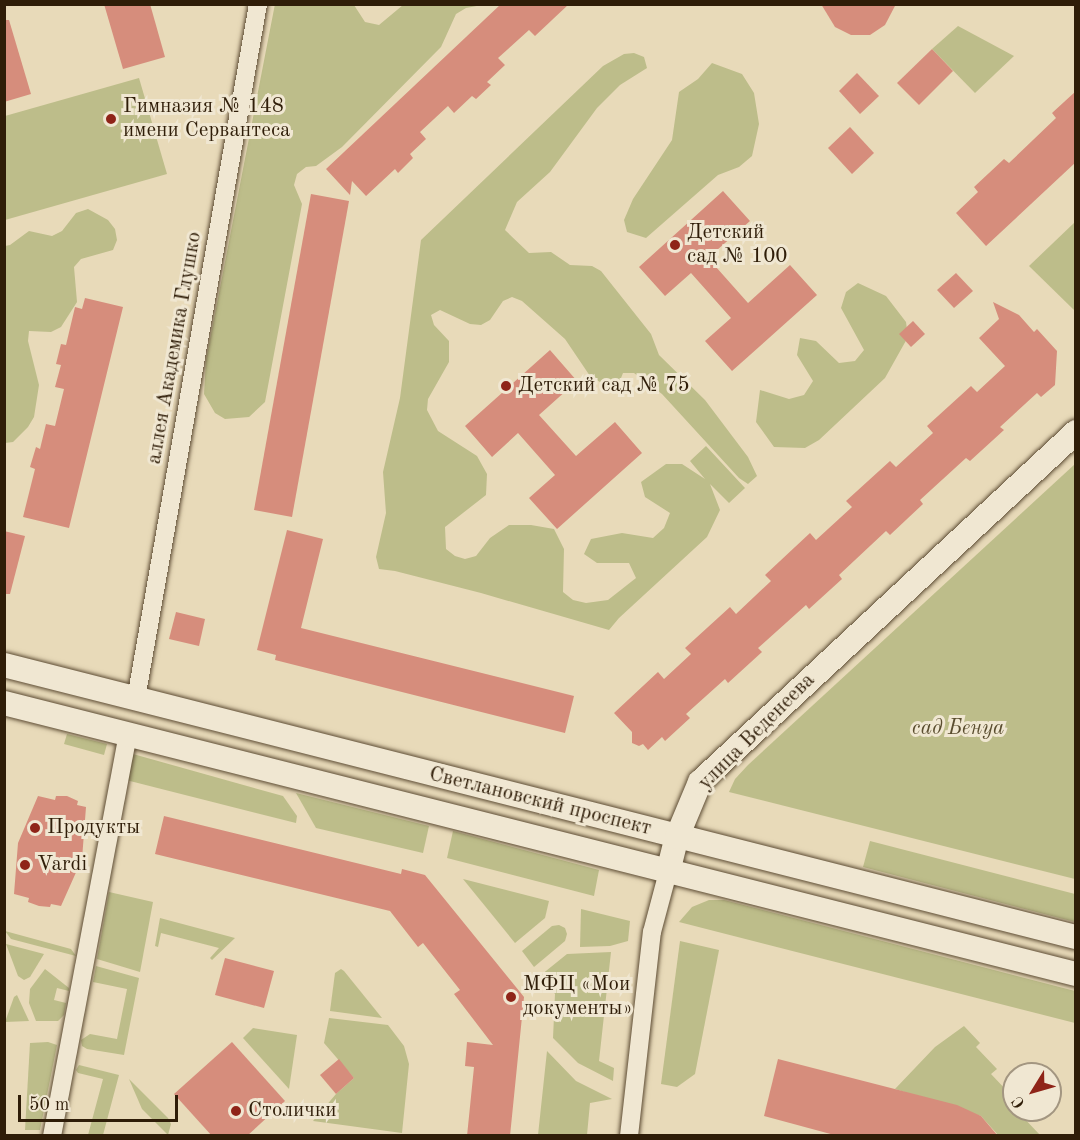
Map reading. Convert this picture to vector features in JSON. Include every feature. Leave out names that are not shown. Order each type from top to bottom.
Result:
[{"type":"main road","name":"улица Веденеева","points":[[668,872],[677,837],[700,782],[1076,432]]},
{"type":"main road","name":"Светлановский проспект","points":[[4,665],[1076,937]]},
{"type":"main road","name":"Светлановский проспект","points":[[4,703],[1076,975]]},
{"type":"street","name":"аллея Академика Глушко","points":[[136,699],[258,4]]},
{"type":"street","points":[[52,1136],[128,735]]},
{"type":"street","name":"улица Веденеева","points":[[629,1136],[652,932],[668,872]]},
{"type":"green space","points":[[275,4],[354,5],[365,22],[379,25],[403,5],[482,5],[466,8],[456,14],[441,47],[342,147],[316,166],[306,167],[297,174],[294,185],[302,204],[265,402],[249,417],[225,419],[215,413],[204,394],[206,360]]},
{"type":"green space","points":[[958,26],[1014,56],[975,93],[932,49]]},
{"type":"green space","points":[[634,53],[644,57],[647,68],[620,85],[597,108],[550,172],[517,202],[505,230],[529,253],[551,252],[570,265],[592,266],[601,271],[651,334],[659,355],[705,400],[748,457],[757,476],[748,484],[739,478],[662,394],[634,373],[623,373],[619,383],[610,388],[590,376],[565,339],[522,301],[512,297],[503,301],[490,320],[481,325],[470,324],[440,310],[431,315],[434,325],[449,341],[449,362],[428,399],[427,410],[438,431],[477,456],[487,474],[486,495],[445,527],[446,549],[455,556],[465,559],[476,556],[490,538],[509,525],[531,525],[554,529],[564,549],[563,592],[573,600],[586,603],[608,600],[636,578],[629,563],[597,563],[584,554],[591,539],[622,533],[653,538],[664,528],[670,513],[645,497],[641,482],[666,464],[682,464],[705,479],[690,461],[706,446],[745,488],[729,503],[710,484],[720,510],[707,537],[619,618],[609,630],[481,593],[379,569],[376,557],[386,513],[383,472],[400,398],[421,240],[603,66],[624,54]]},
{"type":"green space","points":[[712,63],[742,74],[754,93],[759,124],[752,156],[739,167],[718,175],[646,238],[627,232],[624,220],[633,199],[672,140],[679,92],[698,79]]},
{"type":"green space","points":[[139,78],[167,174],[5,220],[5,116]]},
{"type":"green space","points":[[88,209],[108,220],[115,229],[117,240],[113,250],[81,259],[74,267],[77,302],[61,327],[51,332],[29,331],[28,341],[39,385],[34,417],[28,427],[13,442],[5,443],[5,246],[10,245],[29,231],[52,236],[62,231],[76,213]]},
{"type":"green space","points":[[1075,222],[1075,311],[1029,266]]},
{"type":"green space","points":[[858,283],[886,296],[906,322],[908,337],[885,378],[819,440],[805,448],[774,447],[756,422],[760,390],[789,399],[804,395],[813,381],[797,355],[800,338],[816,341],[839,363],[855,361],[864,350],[841,308],[846,292]]},
{"type":"green space","name":"сад Бенуа","points":[[1075,464],[1075,879],[729,792],[735,779],[748,765]]},
{"type":"green space","points":[[67,734],[107,744],[104,755],[64,744]]},
{"type":"green space","points":[[133,754],[283,796],[297,816],[296,823],[126,780]]},
{"type":"green space","points":[[296,793],[429,826],[423,853],[316,828]]},
{"type":"green space","points":[[453,831],[599,870],[594,896],[447,858]]},
{"type":"green space","points":[[870,841],[1075,894],[1075,922],[863,867]]},
{"type":"green space","points":[[463,879],[549,901],[545,918],[515,943]]},
{"type":"green space","points":[[109,892],[153,902],[140,972],[97,959]]},
{"type":"green space","points":[[709,900],[724,900],[1075,991],[1075,1023],[679,922],[692,907]]},
{"type":"green space","points":[[581,909],[630,921],[628,941],[610,946],[580,947]]},
{"type":"green space","points":[[160,918],[235,938],[212,960],[210,958],[219,948],[161,933],[158,947],[155,946]]},
{"type":"green space","points":[[559,925],[565,928],[567,934],[565,941],[534,967],[522,951],[552,926]]},
{"type":"green space","points":[[5,931],[71,949],[76,956],[11,939]]},
{"type":"green space","points":[[680,941],[719,950],[695,1074],[677,1087],[661,1084]]},
{"type":"green space","points":[[6,944],[44,954],[30,977],[24,980],[18,976]]},
{"type":"green space","points":[[611,952],[599,1061],[614,1068],[613,1081],[578,1063],[553,1038],[555,994],[541,975],[567,954]]},
{"type":"green space","points":[[96,966],[139,978],[124,1055],[87,1049],[82,1046],[81,1040],[90,1034],[117,1039],[127,989],[93,982]]},
{"type":"green space","points":[[45,969],[69,988],[69,991],[57,988],[54,1000],[66,1003],[64,1015],[58,1021],[36,1021],[29,1003],[30,989]]},
{"type":"green space","points":[[341,969],[382,1018],[330,1011],[335,973]]},
{"type":"green space","points":[[17,995],[29,1021],[5,1022],[14,997]]},
{"type":"green space","points":[[329,1018],[388,1025],[404,1046],[409,1064],[402,1133],[313,1121],[336,1094],[354,1078],[324,1043]]},
{"type":"green space","points":[[964,1026],[980,1043],[976,1047],[997,1069],[991,1074],[1002,1086],[1002,1122],[1028,1122],[1040,1135],[998,1135],[981,1116],[895,1089],[935,1047]]},
{"type":"green space","points":[[253,1028],[297,1035],[289,1089],[243,1038]]},
{"type":"green space","points":[[48,1042],[57,1045],[40,1130],[25,1130],[30,1043]]},
{"type":"green space","points":[[547,1051],[576,1081],[612,1099],[590,1103],[587,1135],[538,1135]]},
{"type":"green space","points":[[79,1065],[119,1075],[103,1135],[88,1135],[103,1079],[78,1073],[76,1070]]},
{"type":"green space","points":[[129,1079],[168,1118],[171,1124],[168,1135],[142,1109]]},
{"type":"building","points":[[104,4],[150,4],[165,57],[123,69]]},
{"type":"building","points":[[501,4],[569,4],[535,36],[529,30],[498,58],[505,65],[487,82],[491,85],[476,99],[472,96],[454,113],[448,106],[420,132],[426,139],[410,154],[413,158],[398,173],[395,169],[366,196],[352,181],[350,195],[326,169]]},
{"type":"building","points":[[821,4],[896,4],[885,25],[870,35],[851,35],[835,27]]},
{"type":"building","points":[[4,20],[9,20],[31,94],[4,102]]},
{"type":"building","points":[[932,49],[953,71],[919,105],[897,83]]},
{"type":"building","points":[[857,73],[879,96],[860,114],[839,91]]},
{"type":"building","points":[[1076,91],[1076,162],[986,246],[956,213],[978,192],[974,187],[1004,159],[1009,163],[1056,118],[1052,113]]},
{"type":"building","points":[[850,127],[874,153],[852,174],[828,148]]},
{"type":"building","points":[[723,191],[750,221],[708,258],[748,303],[790,265],[817,295],[732,371],[705,341],[731,318],[691,273],[665,296],[639,267]]},
{"type":"building","points":[[311,194],[349,201],[292,517],[254,510]]},
{"type":"building","points":[[956,273],[973,291],[954,308],[937,290]]},
{"type":"building","points":[[85,298],[123,307],[69,528],[23,517],[35,469],[30,467],[36,447],[40,449],[46,424],[55,426],[64,389],[55,387],[61,365],[56,364],[61,344],[66,345],[75,307],[82,309]]},
{"type":"building","points":[[993,302],[1019,315],[1034,332],[1037,329],[1057,351],[1055,385],[1041,397],[1037,393],[1000,427],[1004,430],[970,461],[966,458],[920,500],[923,504],[890,535],[886,531],[839,575],[842,579],[809,609],[806,605],[758,648],[762,652],[728,683],[725,679],[686,714],[690,718],[665,741],[662,737],[648,750],[643,744],[639,746],[632,743],[632,732],[614,713],[658,672],[664,679],[691,654],[685,648],[730,607],[736,614],[771,581],[765,575],[810,533],[816,540],[852,507],[846,501],[890,461],[896,467],[933,433],[927,426],[971,386],[977,392],[1005,366],[979,338],[999,319]]},
{"type":"building","points":[[913,321],[925,334],[911,347],[899,334]]},
{"type":"building","points":[[550,350],[577,381],[539,415],[576,456],[615,422],[642,453],[557,529],[529,498],[555,475],[518,433],[492,457],[465,426]]},
{"type":"building","points":[[287,530],[323,539],[301,628],[574,696],[565,733],[275,660],[276,655],[257,650]]},
{"type":"building","points":[[4,531],[25,536],[10,594],[4,594]]},
{"type":"building","points":[[176,612],[205,619],[199,646],[169,639]]},
{"type":"building","points":[[38,796],[55,800],[56,796],[67,796],[78,801],[77,805],[86,807],[82,859],[61,906],[51,904],[50,907],[39,906],[28,902],[29,898],[14,894],[18,843]]},
{"type":"building","points":[[164,816],[401,874],[402,869],[425,875],[524,997],[510,1136],[467,1136],[474,1067],[465,1066],[467,1042],[493,1045],[454,994],[460,990],[423,943],[418,947],[390,911],[155,854]]},
{"type":"building","points":[[225,958],[274,971],[264,1008],[215,995]]},
{"type":"building","points":[[232,1042],[285,1101],[247,1136],[212,1136],[174,1094]]},
{"type":"building","points":[[339,1059],[354,1078],[336,1094],[320,1075]]},
{"type":"building","points":[[778,1059],[957,1105],[981,1116],[998,1136],[838,1136],[764,1116]]},
{"type":"place","name":"Гимназия № 148 имени Сервантеса","points":[[111,119]]},
{"type":"place","name":"Детский сад № 100","points":[[675,245]]},
{"type":"place","name":"Детский сад № 75","points":[[506,386]]},
{"type":"place","name":"Продукты","points":[[35,828]]},
{"type":"place","name":"Vardi","points":[[25,865]]},
{"type":"place","name":"МФЦ «Мои документы»","points":[[511,997]]},
{"type":"place","name":"Столички","points":[[236,1111]]}]
